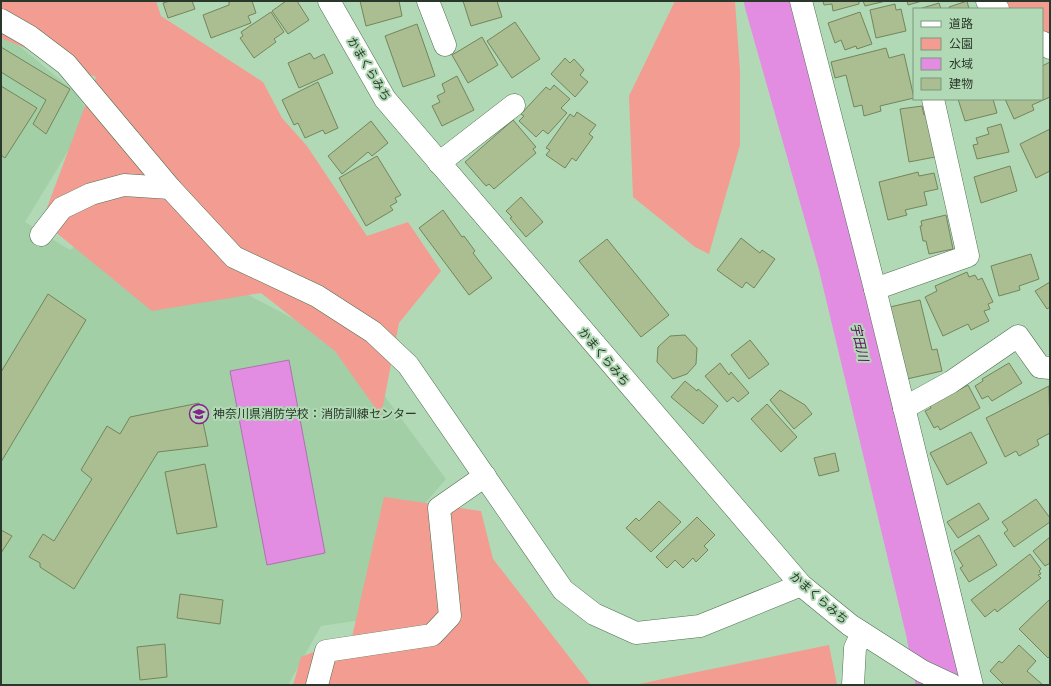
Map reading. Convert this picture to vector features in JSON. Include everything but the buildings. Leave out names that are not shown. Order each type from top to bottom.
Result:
[{"type":"street","name":"かまくらみち","points":[[329,1],[385,99],[801,586],[862,633],[922,671],[952,685]]},
{"type":"street","points":[[428,1],[445,45]]},
{"type":"street","points":[[801,1],[875,289],[972,685]]},
{"type":"street","points":[[987,1],[997,8]]},
{"type":"street","points":[[1,20],[29,36],[66,64],[170,188],[234,257],[316,296],[373,332],[408,365],[563,590],[594,614],[636,633],[700,626],[801,586]]},
{"type":"street","points":[[875,289],[968,256],[933,100]]},
{"type":"street","points":[[439,164],[514,105]]},
{"type":"street","points":[[41,235],[62,208],[91,194],[124,185],[170,188]]},
{"type":"street","points":[[904,408],[951,382],[1018,336],[1040,367],[1050,368]]},
{"type":"street","points":[[317,685],[326,651],[432,635],[450,616],[439,508],[485,476]]},
{"type":"street","points":[[853,685],[855,648],[862,633]]},
{"type":"shaded area","name":"神奈川県消防学校：消防訓練センター","points":[[1,38],[17,44],[76,93],[90,115],[25,222],[70,250],[108,221],[349,348],[446,479],[410,521],[435,609],[321,626],[288,685],[1,685]]},
{"type":"green space","points":[[1,1],[156,1],[161,16],[263,82],[282,118],[307,146],[367,236],[408,222],[441,271],[399,323],[381,416],[335,351],[261,293],[152,311],[42,221],[96,77],[1,38]]},
{"type":"green space","points":[[675,1],[735,1],[740,71],[740,145],[709,254],[695,247],[633,197],[629,96]]},
{"type":"green space","points":[[995,1],[1050,1],[1050,59],[1043,52],[1043,8],[1002,8]]},
{"type":"green space","points":[[384,497],[481,511],[493,559],[591,685],[293,685],[301,657],[352,637]]},
{"type":"green space","points":[[829,645],[837,685],[634,685]]},
{"type":"water","points":[[289,360],[325,553],[267,565],[230,371]]},
{"type":"waterway","name":"宇田川","points":[[768,1],[842,263],[930,632],[940,685]]},
{"type":"place","name":"神奈川県消防学校：消防訓練センター","points":[[199,414]]}]
